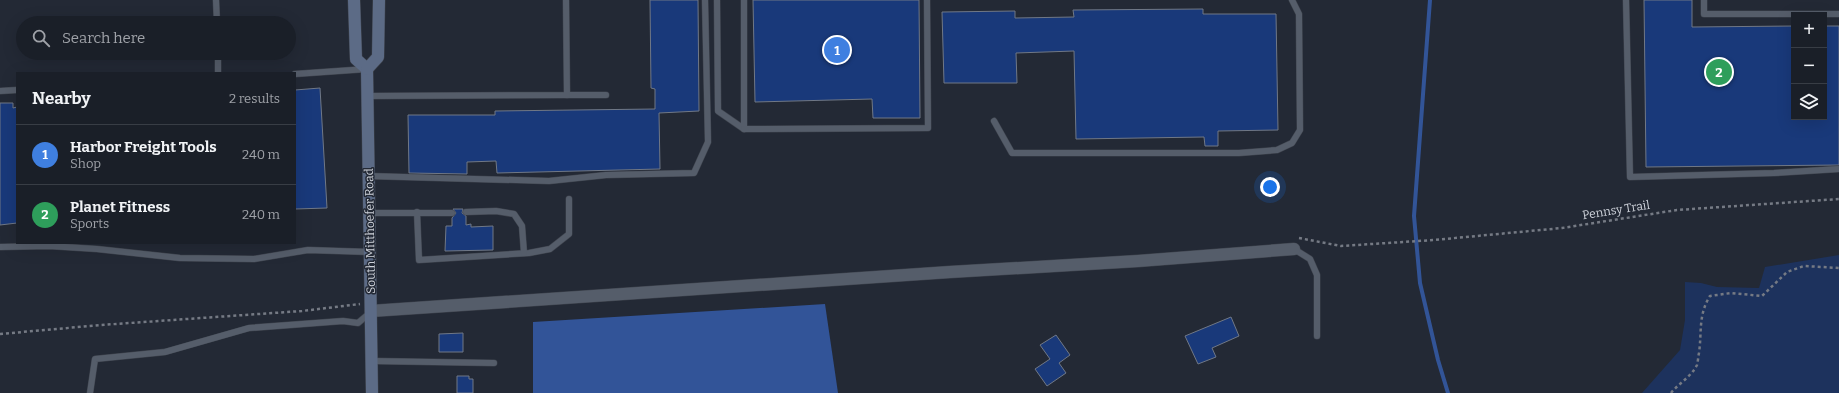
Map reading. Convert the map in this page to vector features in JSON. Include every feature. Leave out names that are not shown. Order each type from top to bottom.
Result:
[{"type":"main road","points":[[354,0],[356,59],[367,69],[378,57],[379,0]]},
{"type":"main road","name":"South Mitthoefer Road","points":[[367,69],[372,393]]},
{"type":"street","points":[[371,311],[950,272],[1138,261],[1294,249]]},
{"type":"lane","points":[[216,0],[217,16]]},
{"type":"lane","points":[[566,0],[567,95]]},
{"type":"lane","points":[[368,176],[549,181],[606,176],[694,173],[708,142],[705,0]]},
{"type":"lane","points":[[717,0],[718,111],[744,129],[928,128],[927,0]]},
{"type":"lane","points":[[744,0],[744,129]]},
{"type":"lane","points":[[994,121],[1012,153],[1239,153],[1277,150],[1292,143],[1300,130],[1299,14],[1292,0]]},
{"type":"lane","points":[[1626,0],[1630,177],[1774,173],[1839,169]]},
{"type":"lane","points":[[1704,0],[1704,14],[1839,14]]},
{"type":"lane","points":[[218,60],[218,72]]},
{"type":"lane","points":[[296,74],[367,69]]},
{"type":"lane","points":[[0,91],[16,90]]},
{"type":"lane","points":[[367,96],[606,95]]},
{"type":"lane","points":[[417,212],[418,260],[524,253],[550,249],[569,234],[569,199]]},
{"type":"lane","points":[[466,212],[496,211],[514,214],[522,226],[524,253]]},
{"type":"lane","points":[[369,213],[452,213]]},
{"type":"lane","points":[[0,247],[63,247],[180,258],[254,259],[308,250],[370,252]]},
{"type":"lane","points":[[1294,249],[1310,259],[1318,275],[1317,336]]},
{"type":"lane","points":[[90,393],[95,359],[165,352],[249,328],[343,321],[358,323],[371,311]]},
{"type":"lane","points":[[372,362],[494,363]]},
{"type":"path","name":"Pennsy Trail","points":[[1397,243],[1562,228],[1677,210],[1839,199]]},
{"type":"path","points":[[1671,393],[1690,374],[1697,364],[1700,342],[1700,327],[1704,306],[1710,296],[1731,293],[1762,296],[1787,272],[1804,266],[1839,268]]},
{"type":"shaded area","points":[[1839,255],[1839,393],[1642,393],[1680,350],[1685,320],[1685,282],[1701,283],[1717,287],[1759,288],[1765,267]]},
{"type":"shaded area","points":[[825,304],[838,393],[533,393],[533,322]]},
{"type":"building","points":[[650,0],[698,0],[699,111],[659,113],[660,169],[497,173],[496,161],[467,162],[467,174],[409,173],[408,115],[495,115],[495,111],[655,109],[655,89],[651,88]]},
{"type":"building","points":[[753,0],[919,0],[920,118],[873,118],[872,99],[755,102]]},
{"type":"building","points":[[1644,0],[1692,0],[1692,27],[1791,26],[1791,120],[1827,120],[1827,26],[1839,26],[1839,165],[1646,167]]},
{"type":"building","points":[[1203,9],[1203,14],[1276,14],[1278,130],[1218,131],[1218,146],[1205,146],[1204,137],[1076,139],[1074,51],[1016,53],[1017,83],[944,83],[942,12],[1015,11],[1015,18],[1074,17],[1073,10]]},
{"type":"building","points":[[320,88],[327,208],[296,209],[296,90]]},
{"type":"building","points":[[0,103],[13,103],[13,108],[16,107],[16,223],[0,225]]},
{"type":"building","points":[[453,209],[463,209],[462,213],[466,216],[466,225],[471,224],[471,227],[493,226],[493,250],[445,251],[446,226],[452,226],[452,218],[456,213]]},
{"type":"building","points":[[1231,317],[1239,336],[1212,348],[1216,357],[1198,364],[1185,336]]},
{"type":"building","points":[[463,333],[463,352],[439,352],[439,334]]},
{"type":"building","points":[[1056,335],[1070,355],[1059,363],[1066,373],[1047,386],[1035,369],[1050,359],[1040,345]]},
{"type":"building","points":[[457,376],[469,376],[469,379],[473,379],[473,393],[457,393]]},
{"type":"waterway","points":[[1430,0],[1414,216],[1420,283],[1438,360],[1448,393]]},
{"type":"place","name":"Harbor Freight Tools","points":[[837,50]]},
{"type":"place","name":"Planet Fitness","points":[[1719,72]]}]
